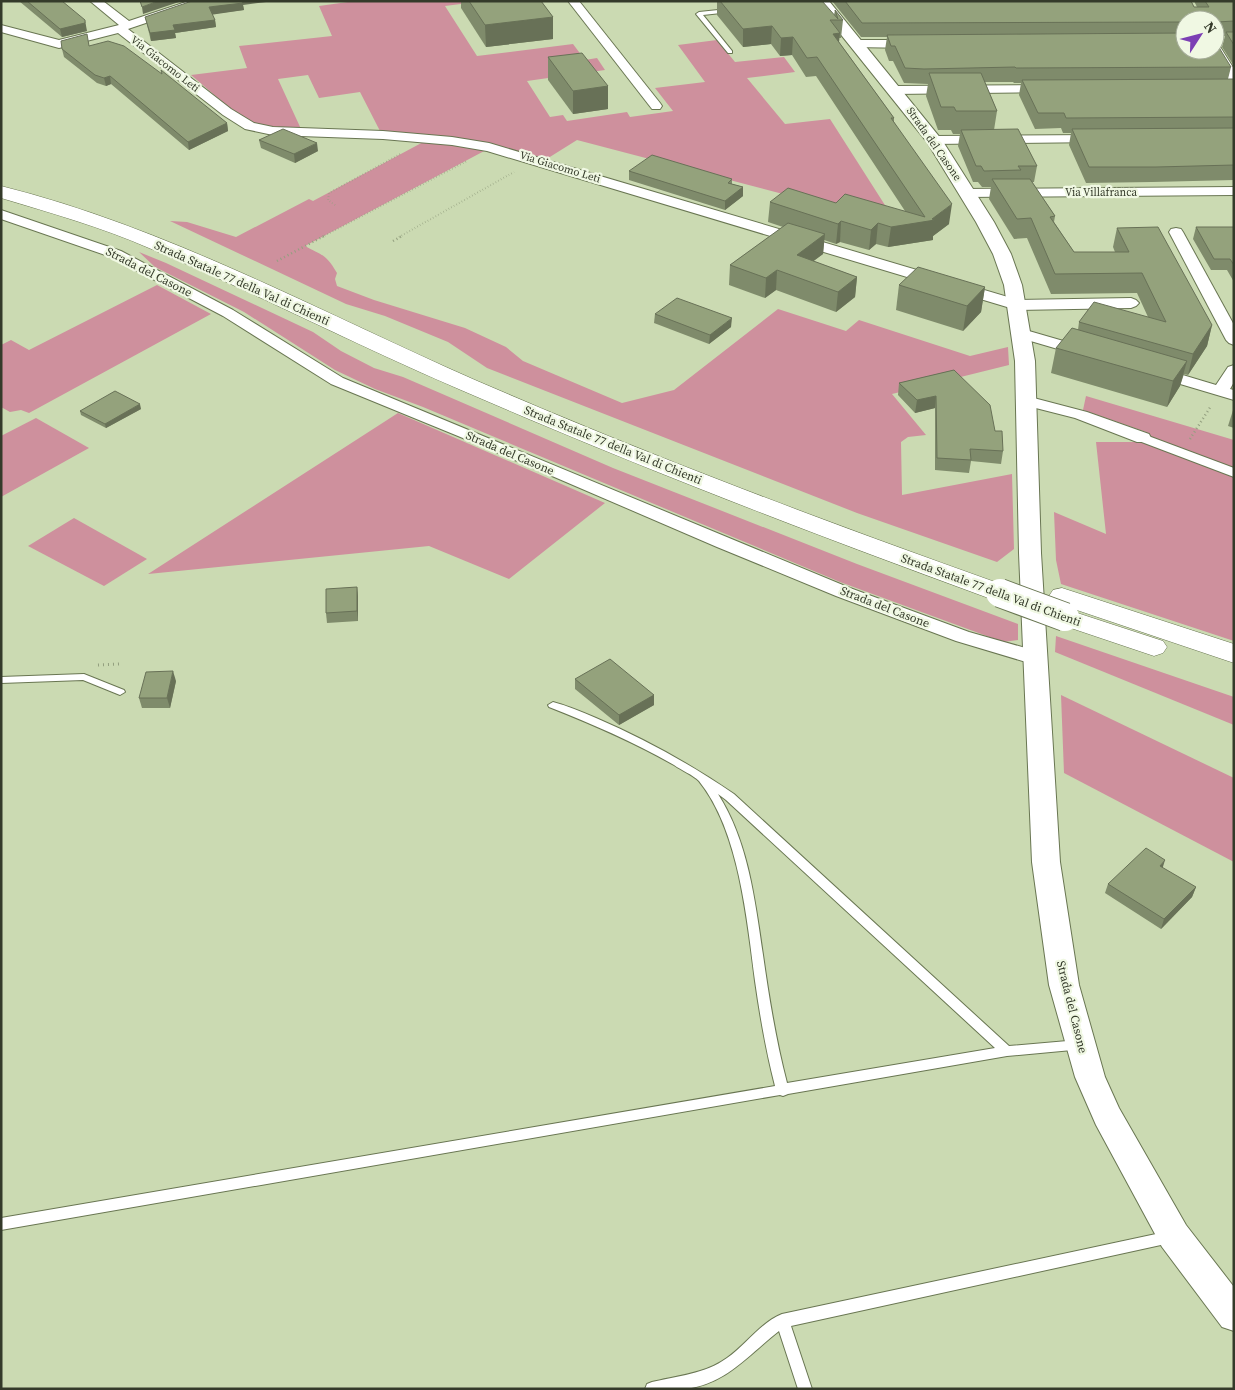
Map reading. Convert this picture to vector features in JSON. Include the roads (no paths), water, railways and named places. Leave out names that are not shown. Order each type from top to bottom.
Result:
[{"type":"highway","name":"Strada Statale 77 della Val di Chienti","points":[[1,180],[87,204],[171,234],[421,348],[558,406],[856,522],[1001,584]]},
{"type":"highway","name":"Strada Statale 77 della Val di Chienti","points":[[1,192],[73,213],[155,243],[468,385],[644,458],[864,544],[1001,584],[1064,606],[1234,674]]},
{"type":"highway","name":"Strada Statale 77 della Val di Chienti","points":[[1064,606],[1234,654]]},
{"type":"street","name":"Via Giacomo Leti","points":[[95,1],[123,27],[226,112],[250,126],[272,131],[366,134],[452,141],[489,147],[1017,305]]},
{"type":"street","points":[[1,28],[59,44],[123,27],[201,1]]},
{"type":"street","points":[[574,1],[656,106]]},
{"type":"street","name":"Strada del Casone","points":[[817,2],[856,44],[934,140],[968,193],[1002,254],[1013,285],[1022,334],[1026,401],[1030,553],[1046,862],[1064,985],[1090,1077],[1107,1115],[1174,1236],[1234,1315]]},
{"type":"street","points":[[856,44],[920,44]]},
{"type":"street","points":[[1223,60],[1230,85]]},
{"type":"street","points":[[895,90],[1057,89]]},
{"type":"street","points":[[934,140],[1114,139]]},
{"type":"street","name":"Via Villafranca","points":[[968,193],[1234,191]]},
{"type":"street","name":"Strada del Casone","points":[[1,214],[116,254],[228,313],[337,381],[366,394],[775,566],[966,639],[1036,658]]},
{"type":"street","points":[[1176,232],[1234,340]]},
{"type":"street","points":[[1017,305],[1130,303]]},
{"type":"street","points":[[1022,334],[1100,356]]},
{"type":"street","points":[[1137,367],[1227,393],[1234,370]]},
{"type":"street","points":[[1026,401],[1081,415],[1234,472]]},
{"type":"lane","points":[[730,52],[699,14],[737,10]]},
{"type":"lane","points":[[1,680],[84,677],[120,692]]},
{"type":"lane","points":[[554,705],[649,746],[699,774],[730,797],[1007,1051]]},
{"type":"lane","points":[[699,774],[729,822],[738,851],[747,888],[773,1056],[784,1091]]},
{"type":"lane","points":[[1,1224],[784,1091],[1007,1051],[1080,1045]]},
{"type":"lane","points":[[652,1389],[709,1375],[725,1368],[770,1328],[782,1321],[1174,1236]]},
{"type":"lane","points":[[782,1321],[805,1389]]}]
